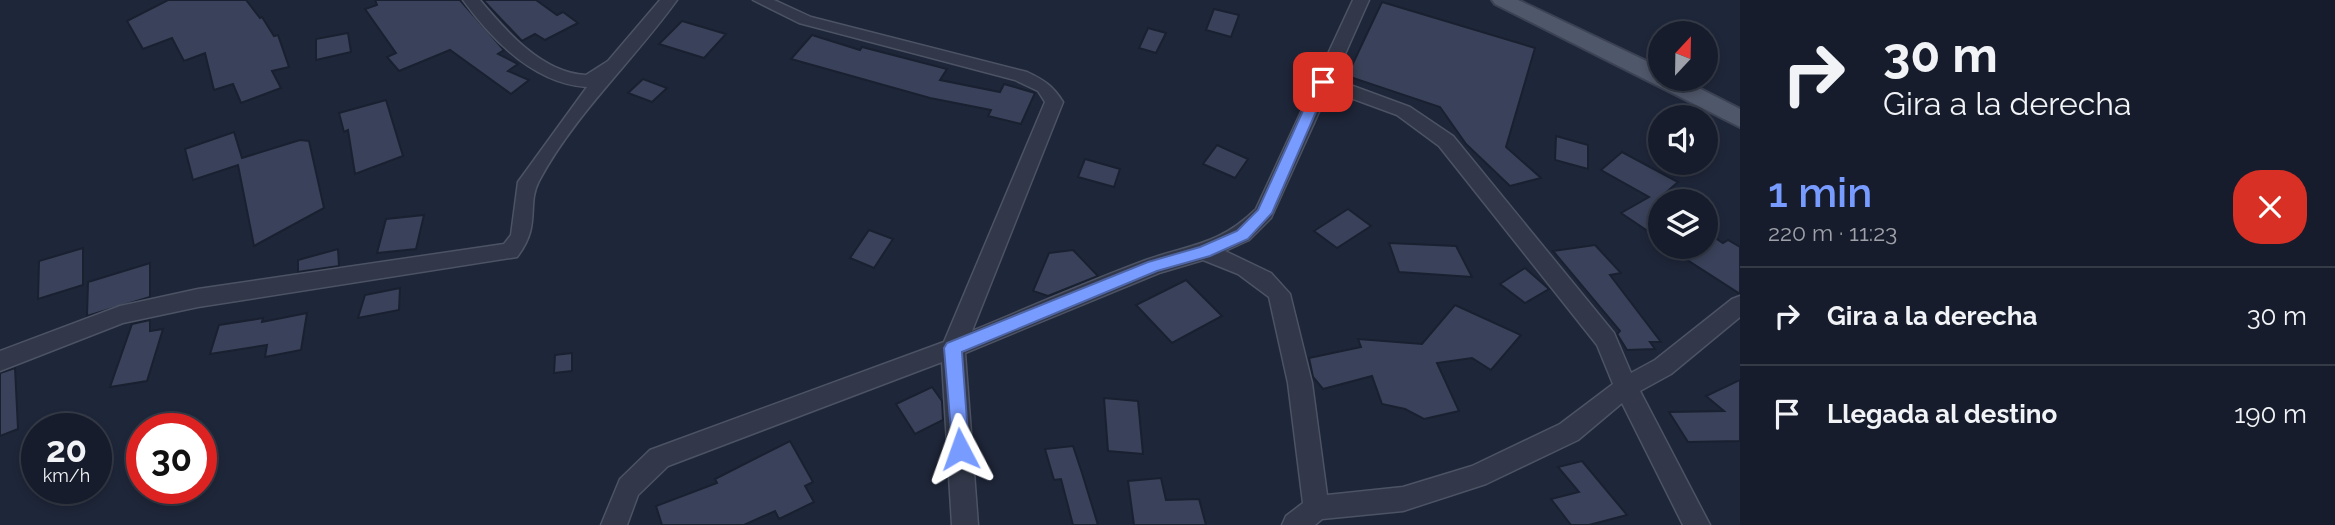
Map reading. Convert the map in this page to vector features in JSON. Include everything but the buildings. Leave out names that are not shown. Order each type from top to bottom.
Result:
[{"type":"main road","points":[[1502,0],[1648,71]]},
{"type":"main road","points":[[1687,91],[1740,119]]},
{"type":"street","points":[[471,0],[499,33],[556,76],[571,81],[587,81],[604,75]]},
{"type":"street","points":[[0,361],[120,315],[198,298],[510,251],[520,237],[528,182],[604,75],[669,0]]},
{"type":"street","points":[[761,0],[805,20],[1021,76],[1044,87],[1054,102],[953,348],[965,525]]},
{"type":"street","points":[[614,525],[619,501],[634,478],[659,458],[953,348],[1153,266],[1204,252],[1242,235],[1264,213],[1362,0]]},
{"type":"street","points":[[1323,82],[1408,112],[1429,125],[1446,141],[1606,340],[1626,387],[1697,525]]},
{"type":"street","points":[[1204,252],[1255,272],[1270,282],[1279,294],[1300,383],[1316,508]]},
{"type":"street","points":[[1294,525],[1316,508],[1403,499],[1477,476],[1569,432],[1626,387],[1663,367],[1740,305]]},
{"type":"route","points":[[960,449],[953,348],[1153,266],[1204,252],[1242,235],[1264,213],[1323,82]]}]
